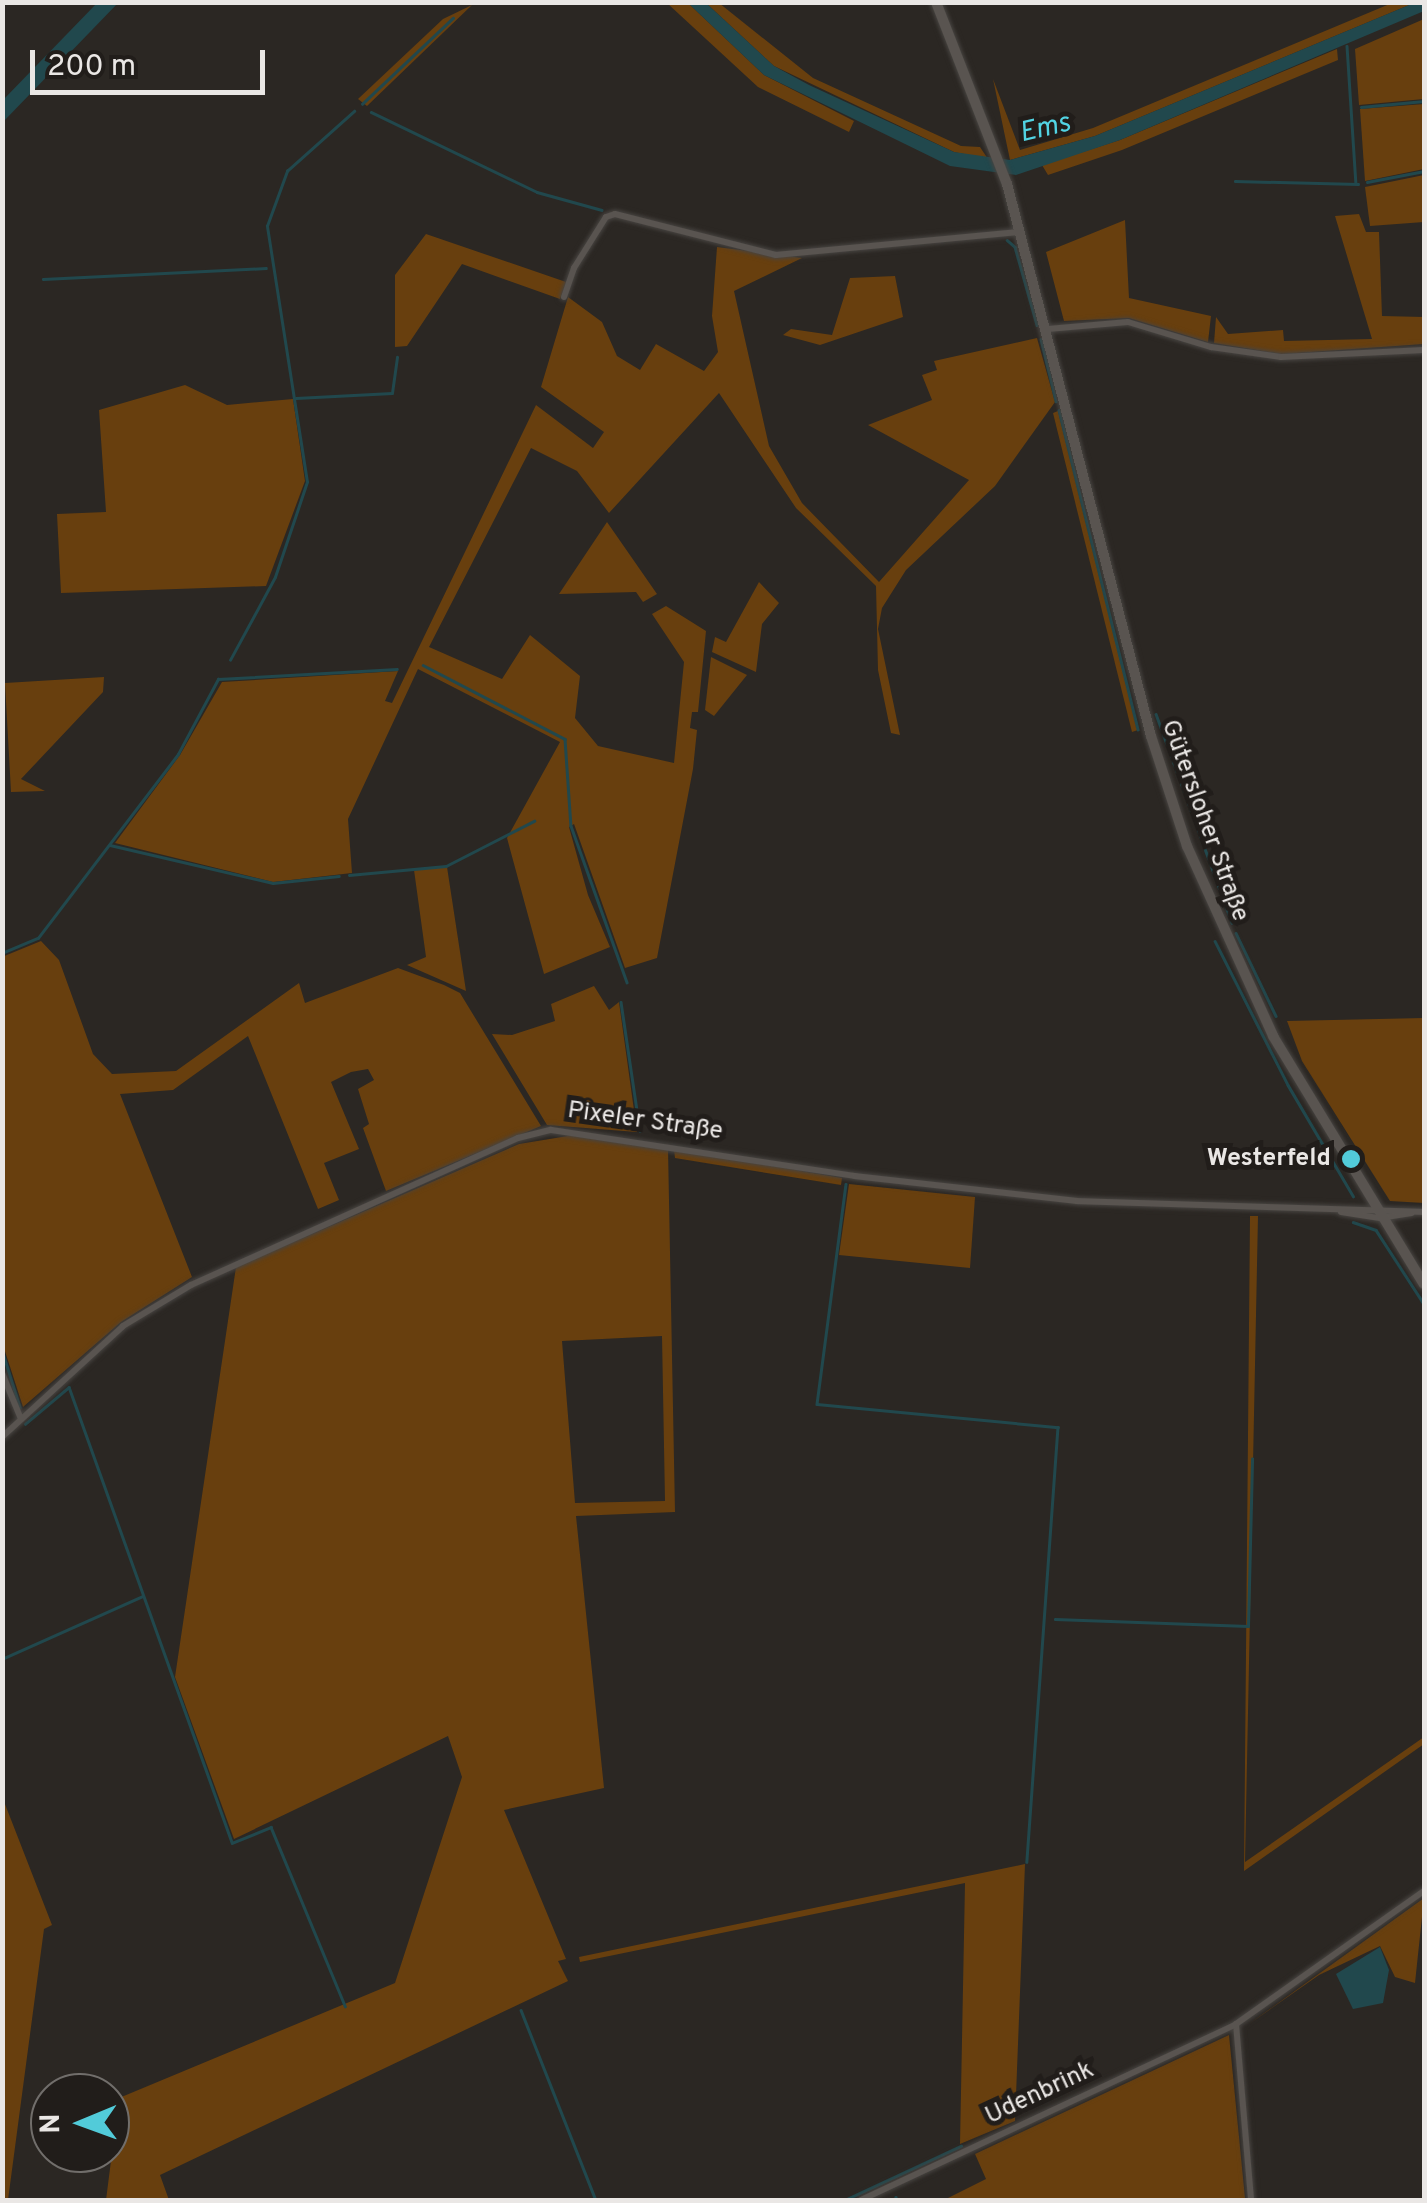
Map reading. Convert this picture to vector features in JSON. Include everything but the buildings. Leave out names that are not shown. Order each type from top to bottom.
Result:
[{"type":"main road","name":"Gütersloher Straße","points":[[936,2],[970,80],[1007,184],[1048,329],[1148,725],[1188,846],[1273,1036],[1376,1213],[1424,1284]]},
{"type":"street","points":[[564,296],[606,217],[615,214],[776,255],[1021,232]]},
{"type":"street","points":[[1048,329],[1128,322],[1211,347],[1281,358],[1424,350]]},
{"type":"street","name":"Pixeler Straße","points":[[2,1437],[123,1326],[191,1285],[518,1138],[551,1130],[855,1176],[1076,1201],[1376,1213]]},
{"type":"street","points":[[1376,1213],[1424,1212]]},
{"type":"street","points":[[2,1373],[21,1419]]},
{"type":"street","name":"Udenbrink","points":[[861,2200],[1236,2024],[1424,1891]]},
{"type":"street","points":[[1236,2024],[1251,2200]]},
{"type":"shaded area","points":[[667,3],[688,3],[764,75],[854,121],[849,132],[758,87]]},
{"type":"shaded area","points":[[706,3],[719,3],[813,78],[961,146],[980,147],[988,159],[954,152],[774,66]]},
{"type":"shaded area","points":[[1392,3],[1414,3],[1095,136],[1010,160],[993,79],[1020,150],[1093,128]]},
{"type":"shaded area","points":[[472,5],[367,106],[358,99],[443,19]]},
{"type":"shaded area","points":[[1424,19],[1424,99],[1359,105],[1355,49]]},
{"type":"shaded area","points":[[1337,49],[1338,60],[1122,150],[1048,175],[1042,165],[1120,140]]},
{"type":"shaded area","points":[[1424,104],[1424,169],[1365,181],[1360,109]]},
{"type":"shaded area","points":[[1424,175],[1424,222],[1370,226],[1365,187]]},
{"type":"shaded area","points":[[1359,214],[1366,232],[1379,232],[1382,316],[1424,317],[1424,344],[1282,354],[1214,343],[1216,317],[1228,334],[1283,330],[1284,341],[1372,339],[1335,216]]},
{"type":"shaded area","points":[[1125,220],[1129,298],[1211,316],[1208,342],[1129,318],[1064,321],[1046,252]]},
{"type":"shaded area","points":[[426,234],[566,282],[560,299],[462,264],[407,346],[395,347],[395,275]]},
{"type":"shaded area","points":[[717,247],[802,258],[734,291],[769,446],[802,503],[879,582],[969,480],[868,425],[932,400],[922,375],[937,370],[934,361],[1037,338],[1055,402],[995,486],[906,570],[882,608],[878,629],[900,735],[891,733],[878,670],[876,586],[796,508],[719,393],[609,513],[577,471],[531,448],[429,647],[502,679],[530,635],[580,676],[575,718],[598,746],[674,763],[684,662],[652,614],[666,606],[706,631],[698,712],[692,712],[690,728],[697,730],[693,769],[657,958],[625,968],[574,824],[569,827],[588,895],[610,947],[544,974],[507,838],[560,742],[418,669],[348,819],[352,873],[273,882],[115,843],[180,755],[222,682],[398,671],[385,701],[392,703],[536,405],[593,448],[604,432],[541,387],[568,297],[602,322],[617,356],[640,370],[656,344],[704,371],[718,352],[712,316]]},
{"type":"shaded area","points":[[895,276],[903,317],[820,345],[783,335],[791,329],[832,335],[850,278]]},
{"type":"shaded area","points":[[185,385],[227,405],[293,399],[305,481],[266,586],[61,593],[57,514],[106,512],[99,410]]},
{"type":"shaded area","points":[[1058,411],[1138,730],[1132,732],[1053,413]]},
{"type":"shaded area","points":[[607,522],[657,594],[643,602],[636,592],[559,594]]},
{"type":"shaded area","points":[[759,582],[779,603],[762,624],[756,672],[712,652],[715,637],[726,642]]},
{"type":"shaded area","points":[[711,657],[747,675],[714,716],[705,710]]},
{"type":"shaded area","points":[[104,677],[103,692],[21,779],[45,791],[11,792],[5,683]]},
{"type":"shaded area","points":[[447,867],[466,991],[407,965],[426,957],[414,870]]},
{"type":"shaded area","points":[[41,941],[59,960],[93,1054],[112,1074],[176,1071],[299,983],[305,1003],[398,968],[460,993],[541,1126],[386,1191],[363,1128],[369,1124],[358,1089],[374,1080],[368,1069],[351,1072],[331,1082],[359,1149],[324,1163],[339,1200],[318,1209],[248,1036],[173,1090],[120,1094],[192,1277],[121,1322],[23,1407],[2,1342],[2,957]]},
{"type":"shaded area","points":[[594,986],[609,1010],[619,1002],[637,1132],[547,1125],[492,1034],[512,1035],[555,1021],[551,1004]]},
{"type":"shaded area","points":[[1424,1018],[1424,1203],[1390,1201],[1302,1061],[1287,1021]]},
{"type":"shaded area","points":[[574,1135],[668,1148],[675,1512],[576,1516],[604,1788],[504,1810],[566,1959],[558,1961],[568,1981],[160,2175],[169,2200],[106,2200],[109,2173],[130,2173],[130,2093],[395,1983],[462,1777],[448,1736],[234,1839],[175,1677],[236,1267],[519,1144]],"holes":[[[662,1336],[665,1501],[575,1503],[562,1341]]]},
{"type":"shaded area","points":[[674,1149],[842,1178],[841,1185],[675,1158]]},
{"type":"shaded area","points":[[849,1184],[975,1197],[970,1268],[839,1255]]},
{"type":"shaded area","points":[[1250,1216],[1258,1216],[1245,1862],[1424,1737],[1424,1744],[1244,1871]]},
{"type":"shaded area","points":[[3,1799],[52,1925],[44,1929],[8,2200],[2,2200]]},
{"type":"shaded area","points":[[1025,1864],[1015,2121],[960,2144],[965,1883],[580,1962],[579,1957]]},
{"type":"shaded area","points":[[1424,1898],[1415,1983],[1395,1977],[1380,1946],[1319,1975],[1249,2024]]},
{"type":"shaded area","points":[[1229,2035],[1245,2198],[944,2200],[986,2179],[975,2154]]},
{"type":"water","points":[[98,2],[118,3],[3,122],[3,100]]},
{"type":"water","points":[[688,3],[706,3],[774,66],[809,85],[954,152],[1010,160],[1095,136],[1414,3],[1424,3],[1424,11],[1120,140],[1016,175],[950,166],[764,75]]},
{"type":"water","points":[[1380,1947],[1389,1970],[1383,2003],[1353,2009],[1336,1974]]},
{"type":"waterway","points":[[1180,2],[1188,2]]},
{"type":"waterway","points":[[362,104],[453,18]]},
{"type":"waterway","points":[[1347,46],[1356,184]]},
{"type":"waterway","points":[[1361,107],[1424,101]]},
{"type":"waterway","points":[[230,660],[275,577],[307,482],[267,226],[287,171],[354,111]]},
{"type":"waterway","points":[[371,112],[537,192],[602,210]]},
{"type":"waterway","points":[[1367,182],[1424,171]]},
{"type":"waterway","points":[[1235,181],[1358,184]]},
{"type":"waterway","points":[[1007,240],[1015,247],[1037,325]]},
{"type":"waterway","points":[[43,279],[266,268]]},
{"type":"waterway","points":[[1041,339],[1056,401]]},
{"type":"waterway","points":[[296,398],[392,393],[397,357]]},
{"type":"waterway","points":[[1059,410],[1138,729]]},
{"type":"waterway","points":[[423,665],[565,739],[571,826],[627,982]]},
{"type":"waterway","points":[[2,953],[38,938],[178,754],[218,679],[397,669]]},
{"type":"waterway","points":[[1156,714],[1232,923]]},
{"type":"waterway","points":[[349,875],[446,866],[534,821]]},
{"type":"waterway","points":[[110,845],[273,883],[339,876]]},
{"type":"waterway","points":[[1236,933],[1276,1016]]},
{"type":"waterway","points":[[1215,941],[1288,1085],[1353,1196]]},
{"type":"waterway","points":[[621,1002],[640,1131]]},
{"type":"waterway","points":[[846,1184],[817,1404],[1058,1427],[1027,1862]]},
{"type":"waterway","points":[[1353,1222],[1376,1230],[1424,1304]]},
{"type":"waterway","points":[[2,1350],[20,1407]]},
{"type":"waterway","points":[[25,1424],[69,1387],[232,1843],[271,1827],[345,2006]]},
{"type":"waterway","points":[[1055,1619],[1248,1626],[1252,1459]]},
{"type":"waterway","points":[[2,1659],[143,1596]]},
{"type":"waterway","points":[[521,2010],[596,2200]]},
{"type":"waterway","points":[[845,2200],[961,2146]]},
{"type":"place","name":"Westerfeld","points":[[1351,1159]]},
{"type":"water label","name":"Ems","points":[[1045,129]]}]
